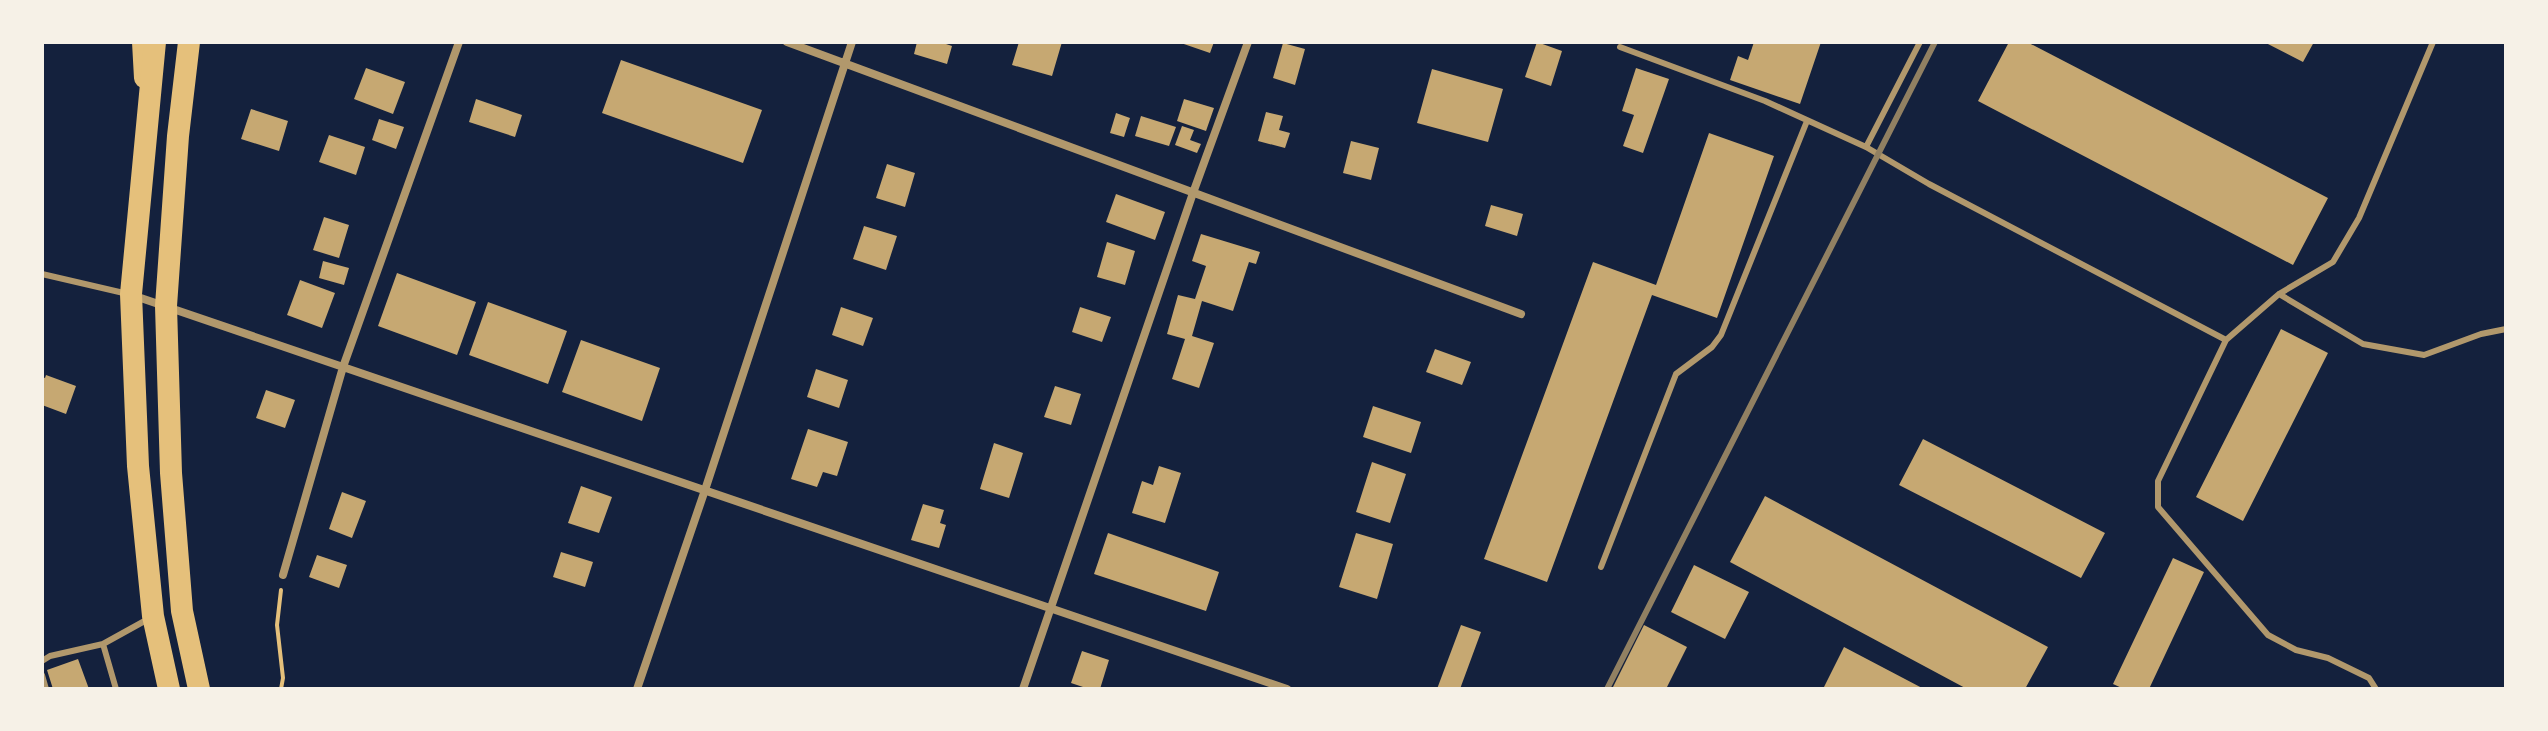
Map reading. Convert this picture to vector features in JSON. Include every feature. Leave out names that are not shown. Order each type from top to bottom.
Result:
[{"type":"highway","points":[[155,42],[131,294],[138,466],[153,616],[169,689]]},
{"type":"highway","points":[[189,42],[178,136],[166,306],[171,473],[182,611],[199,689]]},
{"type":"main road","points":[[142,42],[146,134]]},
{"type":"street","points":[[283,575],[343,367],[459,42]]},
{"type":"street","points":[[787,42],[1521,314]]},
{"type":"street","points":[[637,689],[852,42]]},
{"type":"street","points":[[1023,689],[1248,42]]},
{"type":"street","points":[[131,294],[1287,689]]},
{"type":"lane","points":[[1866,147],[1920,42]]},
{"type":"lane","points":[[2376,689],[2369,678],[2328,658],[2296,650],[2268,635],[2158,507],[2158,481],[2226,340],[2279,294],[2333,262],[2359,218],[2433,42]]},
{"type":"lane","points":[[1620,47],[1765,101],[1866,147],[1929,184],[2226,340]]},
{"type":"lane","points":[[1601,567],[1676,374],[1712,347],[1721,335],[1807,121]]},
{"type":"lane","points":[[42,274],[131,294]]},
{"type":"lane","points":[[2279,294],[2363,344],[2424,355],[2481,334],[2506,329]]},
{"type":"lane","points":[[42,661],[50,656],[103,644],[153,616]]},
{"type":"lane","points":[[103,644],[116,689]]},
{"type":"lane","points":[[42,675],[46,689]]},
{"type":"path","points":[[281,689],[283,678],[277,625],[283,575]]},
{"type":"building","points":[[917,42],[940,42],[952,46],[947,64],[914,54]]},
{"type":"building","points":[[1019,42],[1062,42],[1052,76],[1012,65]]},
{"type":"building","points":[[1178,42],[1214,42],[1210,53]]},
{"type":"building","points":[[1537,42],[1562,51],[1551,86],[1525,77]]},
{"type":"building","points":[[1754,42],[1821,42],[1800,104],[1730,80],[1738,56],[1748,60]]},
{"type":"building","points":[[2009,42],[2027,42],[2328,198],[2293,265],[1978,101]]},
{"type":"building","points":[[2264,42],[2314,42],[2303,62]]},
{"type":"building","points":[[1283,43],[1305,49],[1295,85],[1273,78]]},
{"type":"building","points":[[621,60],[762,110],[743,163],[602,113]]},
{"type":"building","points":[[366,68],[405,82],[393,114],[354,99]]},
{"type":"building","points":[[1636,68],[1669,79],[1643,153],[1623,146],[1634,115],[1622,111]]},
{"type":"building","points":[[1432,69],[1503,89],[1488,142],[1417,123]]},
{"type":"building","points":[[476,99],[522,115],[515,137],[469,122]]},
{"type":"building","points":[[1184,99],[1214,108],[1206,131],[1177,121]]},
{"type":"building","points":[[251,109],[288,121],[279,151],[241,139]]},
{"type":"building","points":[[1266,112],[1283,116],[1279,130],[1290,133],[1285,148],[1258,141]]},
{"type":"building","points":[[1116,113],[1130,118],[1124,137],[1110,133]]},
{"type":"building","points":[[1141,116],[1176,127],[1169,146],[1135,136]]},
{"type":"building","points":[[379,119],[404,127],[396,149],[372,140]]},
{"type":"building","points":[[1182,126],[1194,130],[1190,140],[1201,144],[1197,153],[1175,145]]},
{"type":"building","points":[[1709,133],[1774,156],[1717,318],[1652,295],[1547,582],[1484,559],[1593,262],[1656,285]]},
{"type":"building","points":[[329,135],[365,147],[356,175],[319,162]]},
{"type":"building","points":[[1351,141],[1379,148],[1371,180],[1343,173]]},
{"type":"building","points":[[887,164],[915,173],[905,207],[876,198]]},
{"type":"building","points":[[1116,194],[1165,212],[1155,240],[1106,222]]},
{"type":"building","points":[[1491,205],[1523,214],[1517,236],[1485,226]]},
{"type":"building","points":[[324,217],[349,225],[339,258],[313,250]]},
{"type":"building","points":[[864,226],[897,236],[886,270],[853,259]]},
{"type":"building","points":[[1201,234],[1260,252],[1256,264],[1249,262],[1233,311],[1202,301],[1192,336],[1214,343],[1199,388],[1172,379],[1185,339],[1167,334],[1178,295],[1195,299],[1206,266],[1192,261]]},
{"type":"building","points":[[1107,242],[1135,251],[1125,285],[1097,277]]},
{"type":"building","points":[[323,261],[349,268],[344,285],[319,278]]},
{"type":"building","points":[[397,273],[476,302],[457,355],[378,326]]},
{"type":"building","points":[[300,280],[335,293],[322,328],[287,315]]},
{"type":"building","points":[[488,302],[567,331],[548,384],[469,355]]},
{"type":"building","points":[[841,307],[873,318],[863,346],[832,335]]},
{"type":"building","points":[[1080,307],[1111,317],[1102,342],[1072,332]]},
{"type":"building","points":[[2281,329],[2328,353],[2243,521],[2196,497]]},
{"type":"building","points":[[581,340],[660,368],[642,421],[562,392]]},
{"type":"building","points":[[1435,349],[1471,362],[1462,385],[1426,372]]},
{"type":"building","points":[[816,369],[848,380],[839,408],[807,397]]},
{"type":"building","points":[[46,375],[76,386],[66,414],[42,405],[42,377]]},
{"type":"building","points":[[1055,386],[1081,394],[1071,425],[1044,417]]},
{"type":"building","points":[[266,390],[295,400],[285,428],[256,418]]},
{"type":"building","points":[[1373,406],[1421,422],[1411,453],[1363,437]]},
{"type":"building","points":[[808,429],[848,442],[837,476],[823,472],[817,487],[791,479]]},
{"type":"building","points":[[1923,439],[2105,533],[2081,578],[1899,485]]},
{"type":"building","points":[[994,443],[1023,453],[1009,498],[980,489]]},
{"type":"building","points":[[1372,462],[1406,474],[1390,523],[1356,512]]},
{"type":"building","points":[[1159,466],[1181,473],[1165,523],[1132,513],[1142,481],[1153,485]]},
{"type":"building","points":[[581,486],[612,497],[599,533],[568,523]]},
{"type":"building","points":[[342,492],[366,501],[352,538],[329,529]]},
{"type":"building","points":[[1765,496],[2048,647],[2025,689],[1967,689],[1730,562]]},
{"type":"building","points":[[923,504],[944,510],[940,523],[946,525],[939,548],[911,540]]},
{"type":"building","points":[[1108,533],[1219,572],[1206,611],[1094,574]]},
{"type":"building","points":[[1356,533],[1393,544],[1377,599],[1339,587]]},
{"type":"building","points":[[561,552],[593,562],[585,587],[553,577]]},
{"type":"building","points":[[317,555],[347,565],[339,588],[309,577]]},
{"type":"building","points":[[2173,558],[2204,572],[2149,689],[2124,689],[2113,684]]},
{"type":"building","points":[[1694,565],[1749,592],[1725,639],[1671,612]]},
{"type":"building","points":[[1461,625],[1481,632],[1460,689],[1437,689]]},
{"type":"building","points":[[1644,625],[1687,647],[1666,689],[1612,689]]},
{"type":"building","points":[[1844,647],[1924,689],[1823,689]]},
{"type":"building","points":[[1082,651],[1109,660],[1100,689],[1071,683]]},
{"type":"building","points":[[78,659],[89,689],[53,689],[47,670]]},
{"type":"railway","points":[[1607,689],[1935,42]]}]
